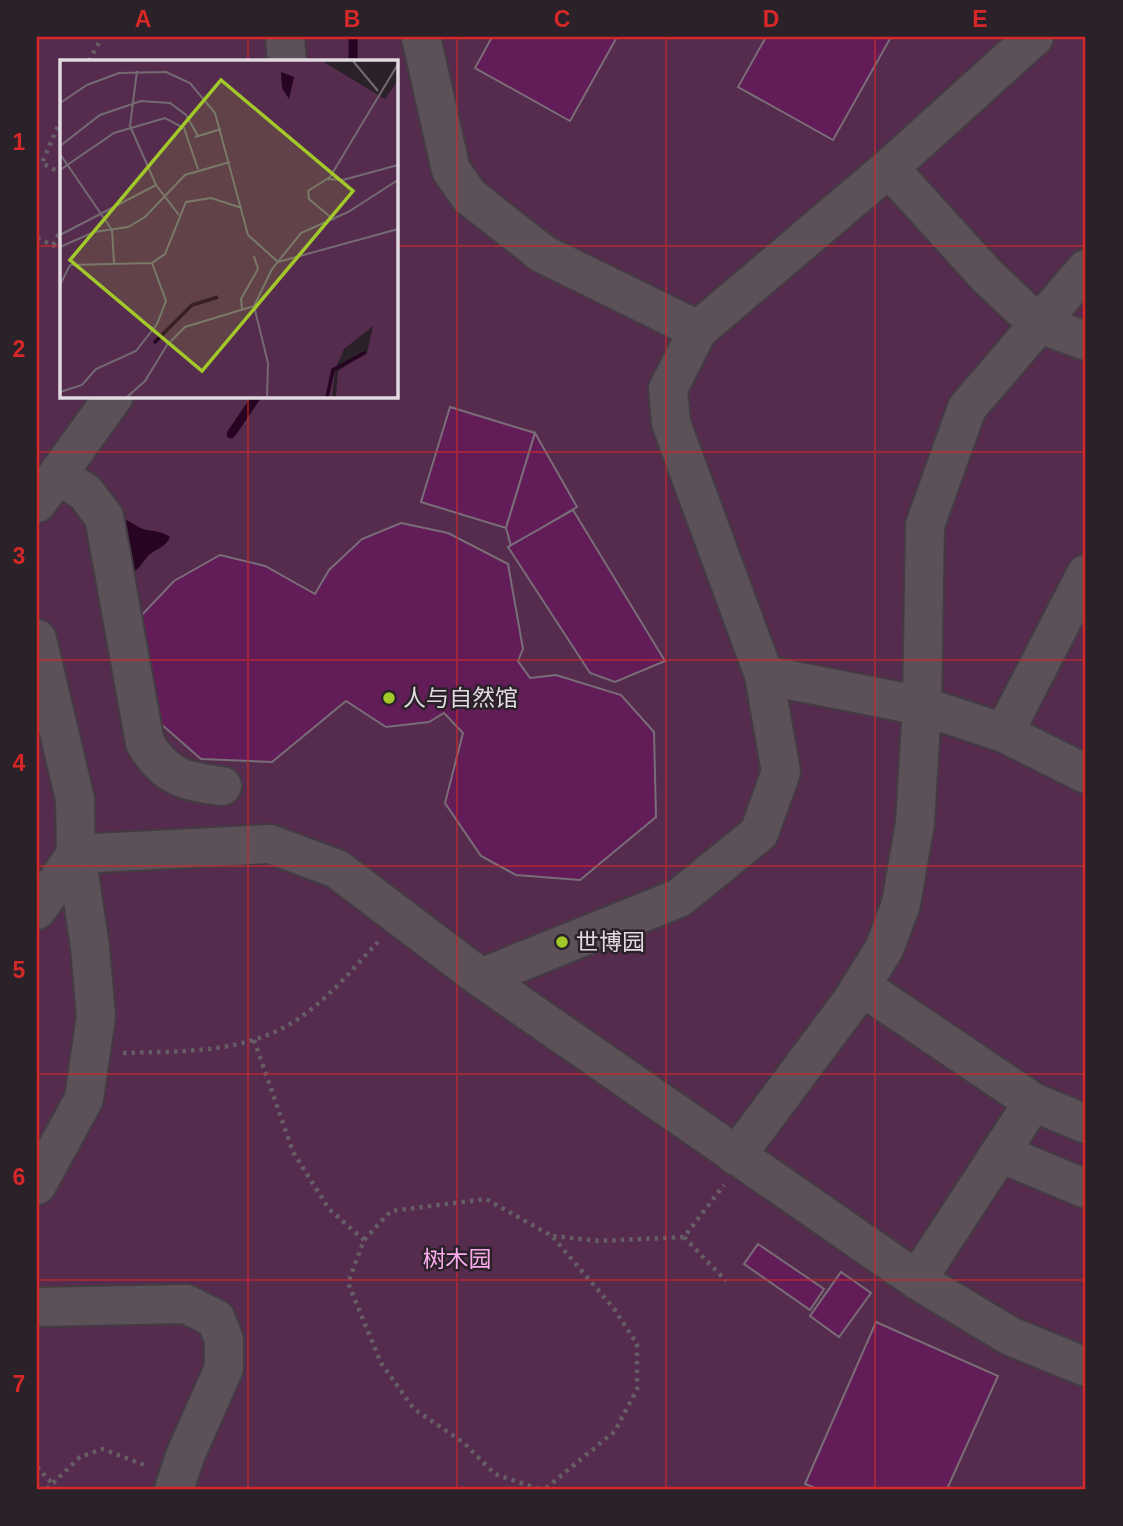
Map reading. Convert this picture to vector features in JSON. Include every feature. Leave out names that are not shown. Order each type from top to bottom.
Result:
[{"type":"lane","points":[[285,37],[286,60]]},
{"type":"lane","points":[[421,37],[451,170],[469,196],[542,254],[698,330]]},
{"type":"lane","points":[[481,978],[680,898],[759,833],[781,772],[764,675],[671,423],[668,389],[698,330],[889,167],[1034,37]]},
{"type":"lane","points":[[889,167],[987,276],[1037,323],[1086,341]]},
{"type":"lane","points":[[740,1158],[861,986],[884,949],[901,904],[915,823],[922,706],[925,525],[967,408],[1037,323],[1086,269]]},
{"type":"lane","points":[[47,489],[113,397]]},
{"type":"lane","points":[[47,489],[85,492],[104,517],[145,743],[157,763],[183,781],[222,786]]},
{"type":"lane","points":[[1004,733],[1086,574]]},
{"type":"lane","points":[[37,639],[75,799],[76,854],[95,1002],[84,1099],[37,1185]]},
{"type":"lane","points":[[764,675],[922,706],[1004,733],[1086,774]]},
{"type":"lane","points":[[76,854],[270,844],[337,869],[481,978],[917,1280],[1010,1336],[1086,1367]]},
{"type":"lane","points":[[37,910],[76,854]]},
{"type":"lane","points":[[861,986],[1033,1102],[1086,1124]]},
{"type":"lane","points":[[917,1280],[1033,1102]]},
{"type":"lane","points":[[1000,1153],[1086,1189]]},
{"type":"lane","points":[[37,1307],[186,1304],[216,1319],[224,1340],[224,1368],[169,1485]]},
{"type":"path","points":[[90,60],[102,37]]},
{"type":"path","points":[[60,121],[43,163],[60,172]]},
{"type":"path","points":[[53,246],[60,232]]},
{"type":"path","points":[[37,238],[60,249]]},
{"type":"path","points":[[91,1054],[214,1051],[271,1035],[310,1011],[402,918]]},
{"type":"path","points":[[254,1040],[293,1152],[329,1209],[364,1240]]},
{"type":"path","points":[[684,1237],[740,1158]]},
{"type":"path","points":[[539,1489],[495,1474],[464,1443],[414,1409],[381,1363],[348,1283],[364,1240],[391,1211],[486,1199],[552,1236],[615,1310],[637,1344],[637,1389],[615,1431],[545,1489]]},
{"type":"path","points":[[552,1236],[599,1241],[684,1237],[726,1280]]},
{"type":"path","points":[[47,1489],[80,1457],[103,1449],[169,1485]]},
{"type":"path","points":[[37,1467],[52,1483]]},
{"type":"green space","name":"世博园","points":[[37,37],[1086,37],[1086,1489],[37,1489]]},
{"type":"shaded area","points":[[117,518],[170,537],[149,555],[138,569],[128,575]]},
{"type":"building","points":[[492,37],[617,37],[570,121],[475,68]]},
{"type":"building","points":[[766,37],[891,37],[833,140],[738,87]]},
{"type":"building","points":[[450,407],[535,433],[506,528],[421,502]]},
{"type":"building","points":[[535,433],[577,507],[511,546],[506,528]]},
{"type":"building","points":[[573,510],[665,661],[615,682],[590,673],[508,547]]},
{"type":"building","name":"人与自然馆","points":[[401,523],[448,533],[508,564],[523,649],[518,661],[530,678],[556,675],[621,695],[654,732],[656,817],[580,880],[516,875],[481,856],[445,803],[463,733],[444,713],[429,722],[386,727],[346,701],[272,762],[201,759],[161,724],[137,620],[174,581],[220,555],[265,566],[315,594],[329,570],[362,539]]},
{"type":"building","points":[[758,1244],[824,1289],[810,1310],[744,1264]]},
{"type":"building","points":[[841,1272],[871,1293],[839,1337],[810,1316]]},
{"type":"building","points":[[876,1322],[998,1376],[947,1489],[818,1489],[805,1484]]},
{"type":"waterway","points":[[353,37],[353,60]]},
{"type":"waterway","points":[[231,434],[256,397]]},
{"type":"place","name":"人与自然馆","points":[[389,698]]},
{"type":"place","name":"世博园","points":[[562,942]]},
{"type":"park label","name":"树木园","points":[[457,1259]]}]
